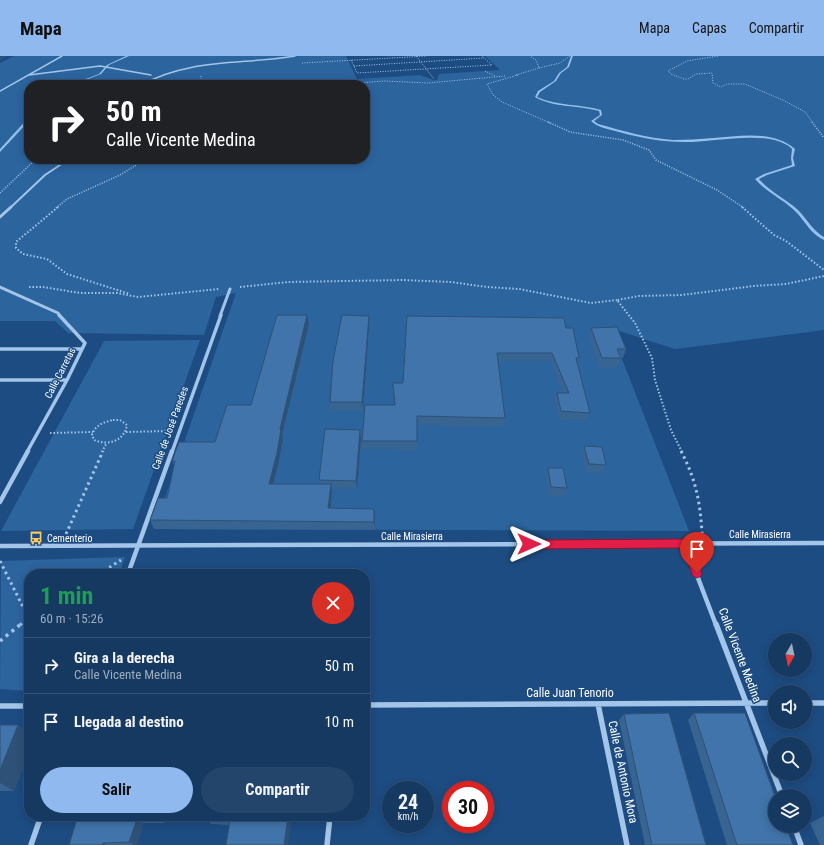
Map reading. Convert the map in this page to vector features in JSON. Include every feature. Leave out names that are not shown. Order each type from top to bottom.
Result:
[{"type":"street","points":[[0,91],[62,56]]},
{"type":"street","points":[[219,60],[276,60],[295,56]]},
{"type":"street","points":[[29,75],[100,66],[151,75],[146,80]]},
{"type":"street","points":[[0,216],[45,175],[62,164]]},
{"type":"street","name":"Calle Carretas","points":[[0,287],[58,313],[85,343],[67,380],[0,502]]},
{"type":"street","name":"Calle de José Paredes","points":[[130,569],[230,289]]},
{"type":"street","points":[[0,349],[82,349]]},
{"type":"street","points":[[0,380],[67,380]]},
{"type":"street","name":"Calle Mirasierra","points":[[0,546],[824,543]]},
{"type":"street","name":"Calle Vicente Medina","points":[[686,544],[779,789]]},
{"type":"street","name":"Calle Juan Tenorio","points":[[370,705],[768,703]]},
{"type":"street","points":[[812,703],[824,703]]},
{"type":"street","name":"Calle de Antonio Mora","points":[[598,704],[627,845]]},
{"type":"street","points":[[0,706],[24,706]]},
{"type":"street","points":[[31,845],[39,821]]},
{"type":"street","points":[[327,845],[329,821]]},
{"type":"street","points":[[797,833],[801,845]]},
{"type":"path","points":[[416,56],[434,79]]},
{"type":"path","points":[[301,63],[427,56]]},
{"type":"path","points":[[351,60],[356,73],[492,65],[482,56]]},
{"type":"path","points":[[530,56],[536,60],[539,68]]},
{"type":"path","points":[[570,56],[560,63],[487,84],[493,95],[502,102],[568,131],[623,140],[649,150],[656,160],[717,190],[747,210],[774,235],[786,241],[824,270]]},
{"type":"path","points":[[718,56],[687,61],[668,71],[671,74],[684,79],[696,74],[712,73],[713,83],[721,87],[734,84],[751,86],[805,112],[824,138]]},
{"type":"path","points":[[354,66],[485,58]]},
{"type":"path","points":[[485,71],[497,77]]},
{"type":"path","points":[[370,82],[384,81],[428,83],[518,75]]},
{"type":"path","points":[[0,193],[31,164]]},
{"type":"path","points":[[138,164],[120,175],[67,199],[16,242],[16,248],[23,254],[47,260],[67,274],[138,297]]},
{"type":"path","points":[[25,288],[43,287],[138,297],[288,282],[403,280],[450,282],[487,287],[519,289],[591,303],[639,296],[682,295],[754,286],[786,284],[824,276]]},
{"type":"path","points":[[616,300],[634,322],[652,358],[655,380],[672,430],[692,473],[700,507],[702,544]]},
{"type":"path","points":[[38,433],[93,432],[102,423],[113,420],[123,422],[126,425],[126,432]]},
{"type":"path","points":[[93,432],[92,435],[94,440],[99,443],[106,444],[118,440],[126,432],[180,431]]},
{"type":"path","points":[[61,546],[106,444]]},
{"type":"path","points":[[0,561],[24,608]]},
{"type":"path","points":[[0,641],[24,622]]},
{"type":"shaded area","points":[[14,56],[346,56],[357,79],[420,75],[437,80],[439,74],[500,70],[485,56],[824,56],[824,330],[675,349],[610,328],[689,531],[154,529],[236,293],[216,297],[204,335],[68,333],[55,321],[0,321],[0,63]]},
{"type":"shaded area","points":[[200,340],[133,529],[1,531],[104,341]]},
{"type":"shaded area","points":[[125,557],[121,569],[24,569],[24,691],[0,689],[1,561]]},
{"type":"building","points":[[277,315],[307,315],[280,429],[277,453],[269,484],[331,484],[328,508],[374,509],[374,522],[150,520],[158,498],[167,498],[175,461],[172,461],[179,442],[215,442],[227,405],[251,405]]},
{"type":"building","points":[[342,315],[369,316],[362,402],[330,402],[333,361]]},
{"type":"building","points":[[407,316],[564,318],[566,328],[573,328],[579,358],[576,358],[590,413],[561,411],[557,393],[569,393],[552,353],[497,353],[505,418],[417,416],[417,441],[362,441],[365,405],[395,405],[393,383],[403,383]]},
{"type":"building","points":[[617,327],[626,349],[617,349],[621,358],[602,358],[591,328]]},
{"type":"building","points":[[325,429],[360,430],[356,481],[319,480]]},
{"type":"building","points":[[584,446],[602,447],[606,465],[589,464]]},
{"type":"building","points":[[548,468],[563,468],[567,488],[551,487]]},
{"type":"building","points":[[669,713],[706,845],[652,845],[624,714]]},
{"type":"building","points":[[694,713],[745,713],[768,777],[768,781],[770,781],[772,789],[768,789],[768,833],[789,833],[793,845],[737,845]]},
{"type":"building","points":[[0,725],[18,725],[0,770]]},
{"type":"building","points":[[76,821],[136,821],[129,842],[103,843],[102,845],[69,845]]},
{"type":"building","points":[[230,821],[287,821],[284,845],[226,845]]},
{"type":"waterway","points":[[84,80],[100,74],[108,65],[128,56]]},
{"type":"waterway","points":[[572,56],[568,67],[560,73],[555,81],[539,92],[536,97],[551,103],[584,107],[600,111],[601,115],[592,121],[597,125],[650,138],[690,141],[737,137],[763,137],[786,143],[794,149],[792,158],[794,165],[757,179],[761,184],[798,212],[813,231],[824,239]]},
{"type":"waterway","points":[[0,151],[24,125]]},
{"type":"place","name":"Cementerio","points":[[36,538]]},
{"type":"route","points":[[529,544],[686,544],[697,573]]}]
